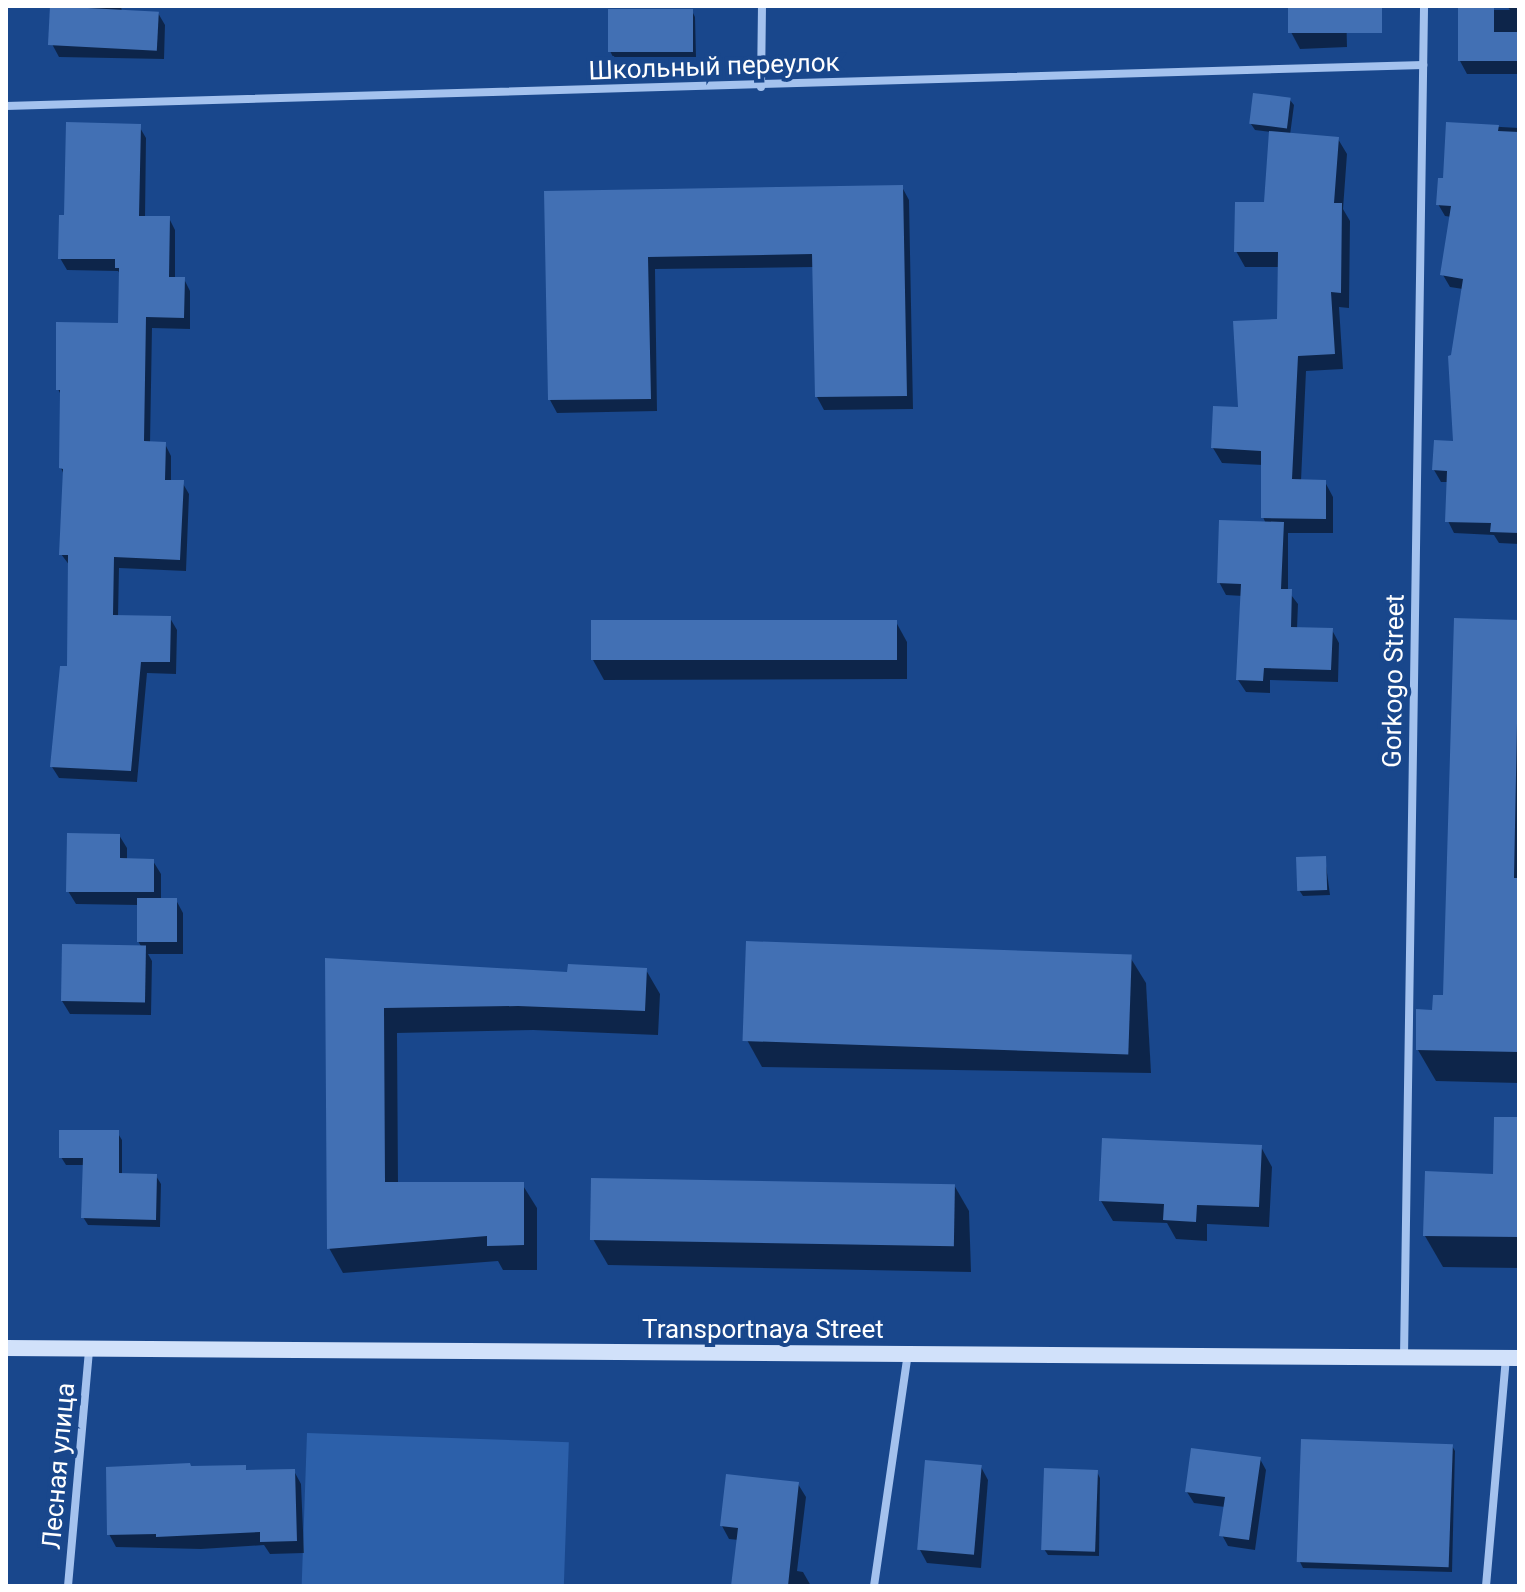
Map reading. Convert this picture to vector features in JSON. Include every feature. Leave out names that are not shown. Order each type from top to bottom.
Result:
[{"type":"street","points":[[761,87],[762,6]]},
{"type":"street","name":"Gorkogo Street","points":[[1404,1357],[1424,6]]},
{"type":"street","name":"Школьный переулок","points":[[6,106],[761,87],[1423,65]]},
{"type":"street","name":"Transportnaya Street","points":[[6,1348],[1513,1358]]},
{"type":"street","name":"Лесная улица","points":[[68,1586],[89,1350]]},
{"type":"street","points":[[874,1586],[908,1354]]},
{"type":"street","points":[[1486,1586],[1513,1358]]},
{"type":"shaded area","points":[[307,1433],[569,1442],[564,1586],[302,1586]]},
{"type":"building","points":[[50,6],[159,12],[157,51],[48,45]]},
{"type":"building","points":[[1288,6],[1382,6],[1382,33],[1288,33]]},
{"type":"building","points":[[1458,8],[1494,8],[1494,32],[1519,32],[1519,61],[1458,61]]},
{"type":"building","points":[[608,9],[693,9],[693,52],[608,52]]},
{"type":"building","points":[[1253,93],[1291,98],[1287,128],[1249,124]]},
{"type":"building","points":[[66,122],[141,124],[139,216],[170,216],[169,277],[185,277],[184,318],[146,317],[144,441],[166,442],[165,480],[184,480],[180,560],[114,557],[113,615],[171,616],[170,662],[141,662],[131,771],[50,767],[60,666],[67,666],[68,555],[59,555],[63,469],[59,468],[60,390],[56,390],[56,322],[118,323],[119,268],[115,268],[115,259],[58,259],[59,215],[64,215]]},
{"type":"building","points":[[1446,122],[1499,125],[1498,131],[1519,132],[1519,533],[1490,532],[1491,523],[1445,522],[1447,471],[1432,470],[1434,440],[1453,441],[1448,356],[1451,355],[1463,279],[1440,275],[1451,206],[1436,205],[1438,178],[1443,178]]},
{"type":"building","points":[[1269,131],[1339,137],[1334,203],[1342,203],[1341,293],[1331,292],[1335,354],[1298,356],[1292,479],[1326,480],[1326,519],[1261,518],[1261,451],[1211,448],[1213,406],[1238,407],[1233,321],[1277,319],[1278,252],[1234,252],[1235,202],[1264,202]]},
{"type":"building","points":[[903,185],[907,396],[815,397],[812,254],[648,257],[651,399],[548,400],[544,191]]},
{"type":"building","points":[[1219,520],[1284,522],[1281,589],[1292,589],[1291,627],[1333,628],[1331,670],[1264,668],[1263,681],[1236,680],[1241,584],[1217,583]]},
{"type":"building","points":[[1454,618],[1519,620],[1514,878],[1519,878],[1519,1052],[1416,1050],[1416,1009],[1432,1010],[1433,995],[1443,995]]},
{"type":"building","points":[[591,620],[897,620],[897,660],[591,660]]},
{"type":"building","points":[[67,833],[120,834],[120,858],[154,859],[154,892],[66,892]]},
{"type":"building","points":[[1326,856],[1327,890],[1297,891],[1296,857]]},
{"type":"building","points":[[137,898],[177,898],[177,942],[137,942]]},
{"type":"building","points":[[746,941],[1132,954],[1128,1054],[743,1041]]},
{"type":"building","points":[[62,944],[146,945],[145,1002],[61,1001]]},
{"type":"building","points":[[325,958],[567,972],[568,964],[647,968],[645,1011],[518,1006],[384,1008],[385,1182],[524,1182],[524,1245],[487,1246],[487,1236],[327,1249]]},
{"type":"building","points":[[1494,1117],[1519,1117],[1519,1237],[1423,1236],[1425,1171],[1493,1174]]},
{"type":"building","points":[[59,1130],[119,1130],[119,1173],[157,1174],[156,1220],[81,1218],[83,1158],[59,1158]]},
{"type":"building","points":[[1102,1138],[1262,1145],[1259,1207],[1197,1205],[1196,1222],[1163,1220],[1164,1204],[1099,1201]]},
{"type":"building","points":[[591,1178],[955,1184],[954,1246],[590,1240]]},
{"type":"building","points":[[1301,1439],[1453,1444],[1449,1567],[1297,1562]]},
{"type":"building","points":[[1191,1448],[1261,1457],[1249,1540],[1219,1536],[1225,1497],[1185,1492]]},
{"type":"building","points":[[925,1460],[982,1465],[974,1555],[917,1550]]},
{"type":"building","points":[[190,1463],[191,1466],[246,1465],[246,1470],[295,1469],[297,1541],[260,1542],[260,1532],[156,1537],[156,1534],[107,1535],[106,1467]]},
{"type":"building","points":[[1044,1468],[1098,1470],[1095,1552],[1041,1550]]},
{"type":"building","points":[[726,1474],[799,1482],[788,1586],[731,1586],[738,1528],[720,1526]]}]
